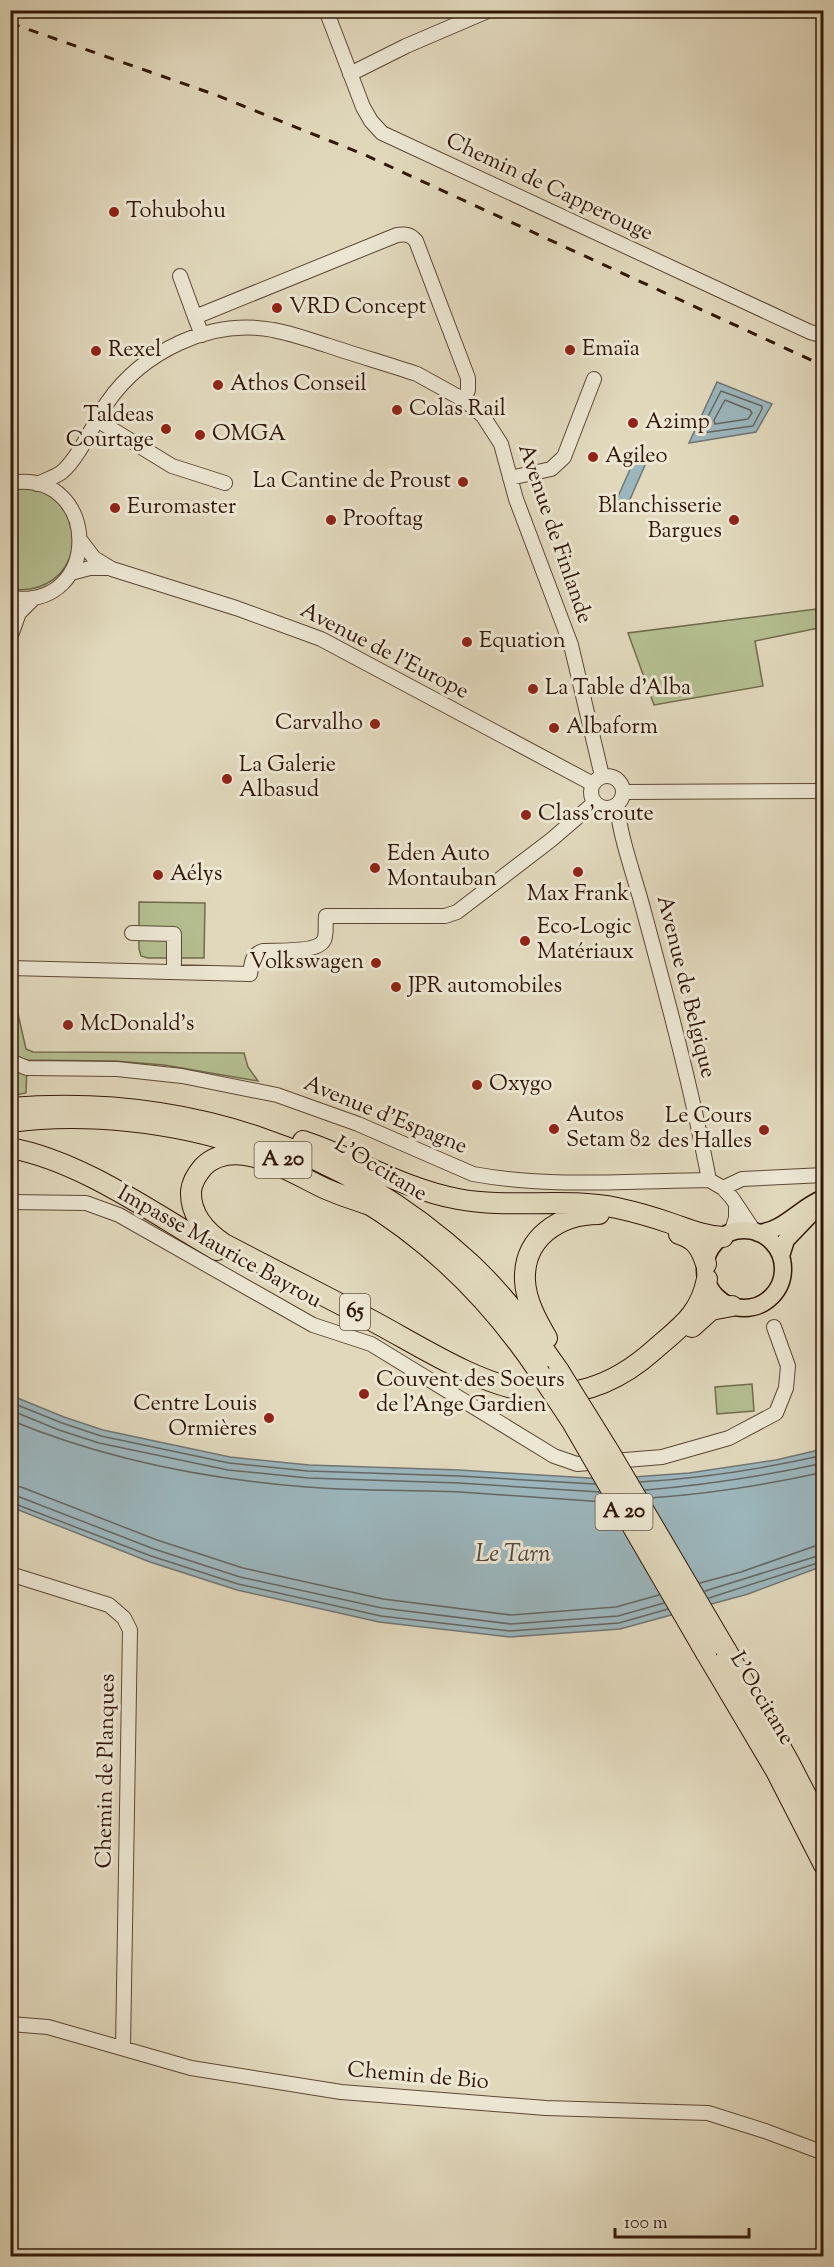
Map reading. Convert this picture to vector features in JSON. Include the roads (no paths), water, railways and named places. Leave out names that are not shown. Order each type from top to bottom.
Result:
[{"type":"highway","name":"L'Occitane","points":[[10,1108],[69,1105],[109,1106],[175,1114],[274,1142],[315,1159],[362,1183],[437,1234],[490,1283],[564,1371]]},
{"type":"highway","points":[[175,1114],[234,1120],[310,1143],[405,1183],[455,1198],[503,1203],[597,1204],[637,1213],[697,1233],[727,1235]]},
{"type":"highway","name":"L'Occitane","points":[[10,1122],[54,1119],[126,1121],[231,1142],[302,1168],[370,1205],[421,1242],[453,1269],[504,1324],[539,1372],[716,1652],[790,1764],[824,1830]]},
{"type":"highway","name":"65","points":[[10,1148],[36,1154],[77,1169],[227,1255],[445,1370],[482,1387],[509,1396],[542,1400],[570,1400],[610,1388],[637,1375],[650,1365],[711,1310],[732,1306]]},
{"type":"highway","name":"65","points":[[370,1205],[257,1158],[237,1154],[215,1158],[205,1165],[196,1174],[191,1188],[191,1200],[196,1214],[212,1236],[224,1244],[370,1320],[454,1367],[485,1381],[526,1392],[567,1393],[593,1386],[624,1373],[648,1356],[693,1313],[701,1302],[706,1271]]},
{"type":"highway","points":[[564,1371],[530,1305],[525,1283],[525,1265],[535,1243],[549,1228],[584,1214],[619,1217],[685,1236],[698,1245],[706,1271]]},
{"type":"highway","name":"A 20","points":[[564,1371],[716,1652]]},
{"type":"highway","name":"L'Occitane","points":[[716,1652],[824,1865]]},
{"type":"main road","points":[[824,1198],[808,1206],[774,1230],[727,1235],[711,1248],[706,1271],[713,1293],[725,1303],[748,1308],[757,1306],[772,1296],[782,1277],[781,1256],[786,1240],[824,1204]]},
{"type":"main road","points":[[756,1232],[772,1242],[781,1256]]},
{"type":"street","name":"Chemin de Capperouge","points":[[326,10],[370,121],[387,136],[810,332],[824,336]]},
{"type":"street","points":[[350,74],[406,46],[490,10]]},
{"type":"street","points":[[195,316],[397,235],[406,234],[412,236],[416,242],[468,378],[468,390],[464,400]]},
{"type":"street","points":[[180,276],[202,335]]},
{"type":"street","name":"Avenue de Finlande","points":[[70,464],[123,382],[144,363],[165,349],[224,329],[272,329],[417,374],[464,400],[483,416],[501,444],[516,499],[571,645],[598,780]]},
{"type":"street","points":[[510,478],[551,469],[564,457],[594,379]]},
{"type":"street","points":[[97,420],[172,466],[225,483]]},
{"type":"street","points":[[37,483],[56,476],[70,464]]},
{"type":"street","points":[[11,636],[19,613],[34,598],[55,589],[71,573],[77,563],[81,541],[80,528],[64,493],[64,483],[70,464]]},
{"type":"street","points":[[13,479],[37,483],[55,492],[69,505]]},
{"type":"street","name":"Avenue de l'Europe","points":[[81,541],[94,558],[112,569],[236,608],[321,639],[598,780]]},
{"type":"street","name":"Avenue de l'Europe","points":[[71,573],[90,568],[112,569]]},
{"type":"street","points":[[10,598],[34,598]]},
{"type":"street","points":[[617,779],[624,792],[617,806],[602,808],[594,803],[591,794],[598,780],[617,779]]},
{"type":"street","points":[[624,792],[824,790]]},
{"type":"street","points":[[10,968],[250,974],[252,958],[256,953],[312,949],[320,946],[325,939],[326,916],[445,916],[457,912],[551,840],[594,803]]},
{"type":"street","name":"Avenue de Belgique","points":[[617,806],[619,824],[644,910],[698,1124],[709,1180]]},
{"type":"street","points":[[132,933],[174,934],[174,964]]},
{"type":"street","name":"Avenue d'Espagne","points":[[10,1061],[27,1068],[117,1068],[182,1076],[276,1095],[358,1124],[473,1174],[488,1177],[534,1182],[709,1180]]},
{"type":"street","points":[[723,1188],[742,1179],[824,1175]]},
{"type":"street","points":[[709,1180],[723,1188],[756,1232]]},
{"type":"street","name":"Impasse Maurice Bayrou","points":[[10,1202],[86,1203],[119,1215],[313,1325],[370,1344],[554,1456],[577,1464],[662,1457],[729,1438],[776,1413],[786,1388],[789,1366],[774,1327]]},
{"type":"street","points":[[727,1235],[736,1218],[736,1205]]},
{"type":"street","name":"Chemin de Planques","points":[[10,1574],[109,1605],[124,1618],[130,1630],[123,2049]]},
{"type":"street","name":"Chemin de Bio","points":[[10,2024],[48,2027],[191,2068],[341,2092],[546,2108],[708,2113],[824,2153]]},
{"type":"water","points":[[717,382],[772,404],[756,432],[689,443]]},
{"type":"water","points":[[639,449],[650,454],[627,506],[616,501]]},
{"type":"water","name":"Le Tarn","points":[[10,1395],[103,1430],[230,1457],[309,1465],[459,1470],[605,1479],[689,1473],[776,1460],[823,1449],[823,1566],[748,1594],[620,1629],[510,1637],[379,1622],[237,1590],[150,1562],[11,1507]]},
{"type":"railway","points":[[10,23],[216,95],[365,155],[824,366]]},
{"type":"place","name":"Tohubohu","points":[[114,212]]},
{"type":"place","name":"VRD Concept","points":[[277,308]]},
{"type":"place","name":"Emaïa","points":[[570,350]]},
{"type":"place","name":"Rexel","points":[[96,351]]},
{"type":"place","name":"Athos Conseil","points":[[218,385]]},
{"type":"place","name":"Colas Rail","points":[[397,410]]},
{"type":"place","name":"A2imp","points":[[633,423]]},
{"type":"place","name":"Taldeas Courtage","points":[[166,429]]},
{"type":"place","name":"OMGA","points":[[200,435]]},
{"type":"place","name":"Agileo","points":[[593,457]]},
{"type":"place","name":"La Cantine de Proust","points":[[463,482]]},
{"type":"place","name":"Euromaster","points":[[115,508]]},
{"type":"place","name":"Prooftag","points":[[331,520]]},
{"type":"place","name":"Blanchisserie Bargues","points":[[734,520]]},
{"type":"place","name":"Equation","points":[[467,642]]},
{"type":"place","name":"La Table d'Alba","points":[[533,689]]},
{"type":"place","name":"Carvalho","points":[[375,724]]},
{"type":"place","name":"Albaform","points":[[554,728]]},
{"type":"place","name":"La Galerie Albasud","points":[[227,779]]},
{"type":"place","name":"Class'croute","points":[[526,815]]},
{"type":"place","name":"Eden Auto Montauban","points":[[375,868]]},
{"type":"place","name":"Max Frank","points":[[578,872]]},
{"type":"place","name":"Aélys","points":[[158,875]]},
{"type":"place","name":"Eco-Logic Matériaux","points":[[525,941]]},
{"type":"place","name":"Volkswagen","points":[[376,963]]},
{"type":"place","name":"JPR automobiles","points":[[396,987]]},
{"type":"place","name":"McDonald's","points":[[68,1025]]},
{"type":"place","name":"Oxygo","points":[[477,1085]]},
{"type":"place","name":"Autos Setam 82","points":[[554,1129]]},
{"type":"place","name":"Le Cours des Halles","points":[[764,1130]]},
{"type":"place","name":"Couvent des Soeurs de l'Ange Gardien","points":[[364,1394]]},
{"type":"place","name":"Centre Louis Ormières","points":[[269,1418]]}]
